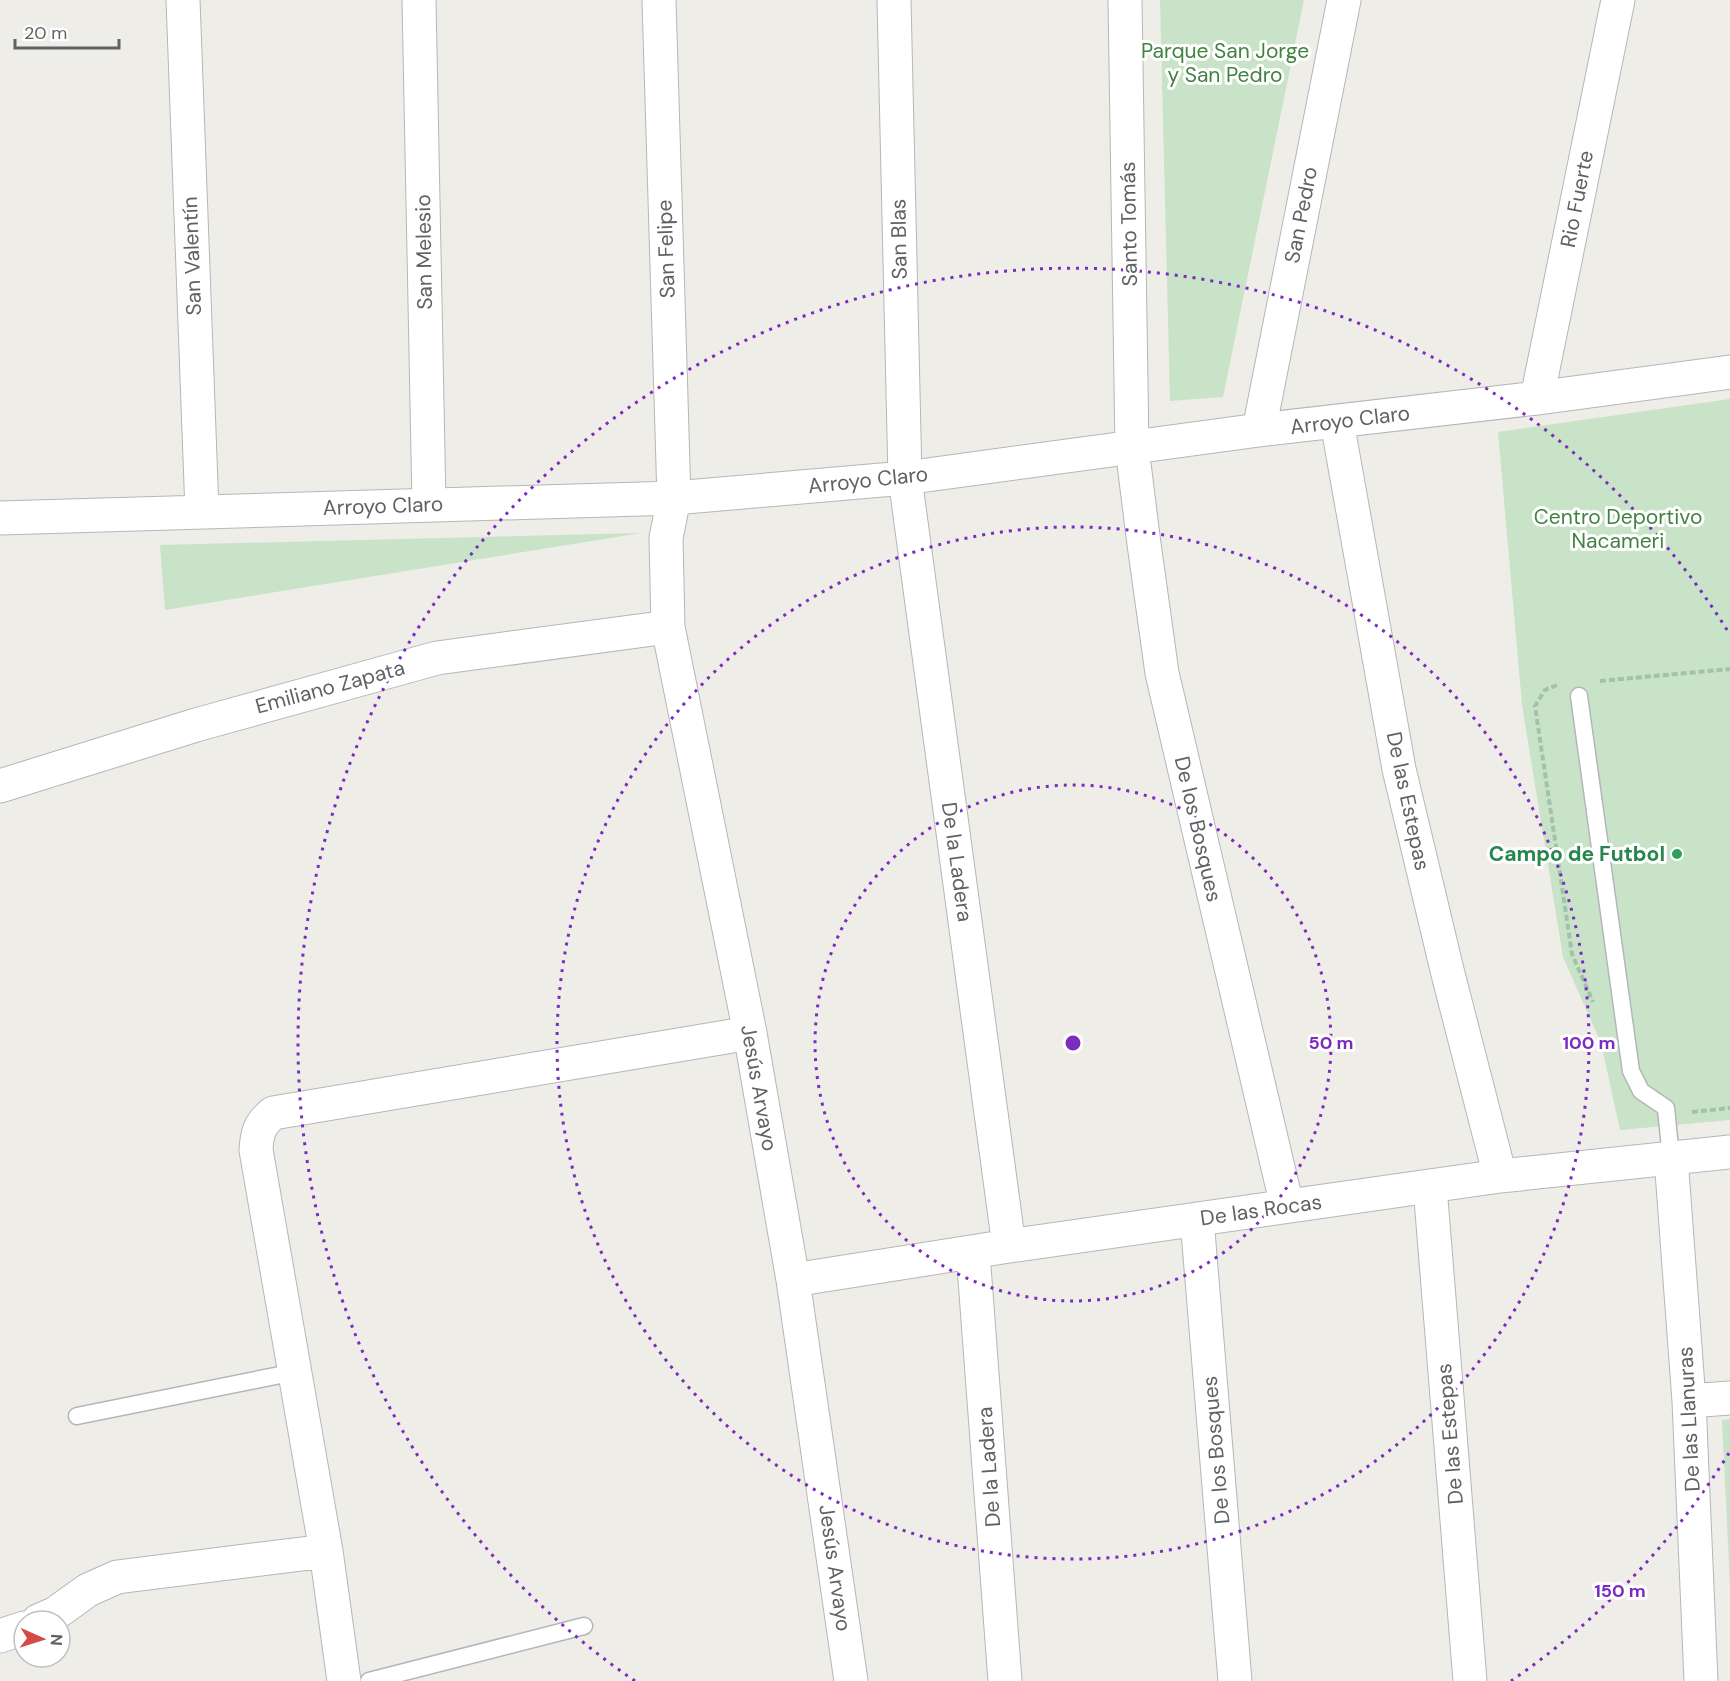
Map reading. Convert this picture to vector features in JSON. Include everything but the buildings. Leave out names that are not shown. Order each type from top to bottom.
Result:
[{"type":"street","name":"San Valentín","points":[[183,0],[202,512]]},
{"type":"street","name":"San Melesio","points":[[419,0],[429,504]]},
{"type":"street","name":"San Felipe","points":[[658,0],[674,498]]},
{"type":"street","name":"San Blas","points":[[894,0],[905,478]]},
{"type":"street","name":"Santo Tomás","points":[[1125,0],[1132,448]]},
{"type":"street","name":"San Pedro","points":[[1259,430],[1344,0]]},
{"type":"street","name":"Rio Fuerte","points":[[1537,398],[1618,0]]},
{"type":"street","name":"Arroyo Claro","points":[[0,518],[674,498],[905,478],[1259,430],[1537,398],[1730,372]]},
{"type":"street","name":"De las Estepas","points":[[1337,422],[1399,768],[1447,970],[1500,1176]]},
{"type":"street","name":"De los Bosques","points":[[1132,448],[1162,673],[1287,1206]]},
{"type":"street","name":"De la Ladera","points":[[905,478],[1009,1246]]},
{"type":"street","name":"Jesús Arvayo","points":[[674,498],[666,538],[668,627],[750,1033],[793,1280],[851,1681]]},
{"type":"street","name":"Emiliano Zapata","points":[[0,786],[195,725],[437,658],[668,627]]},
{"type":"street","points":[[344,1681],[326,1551],[256,1150],[257,1132],[262,1122],[273,1113],[750,1033]]},
{"type":"street","name":"De las Rocas","points":[[793,1280],[1009,1246],[1500,1176],[1730,1152]]},
{"type":"street","name":"De las Llanuras","points":[[1671,1158],[1689,1401],[1701,1681]]},
{"type":"street","name":"De las Estepas","points":[[1430,1187],[1470,1681]]},
{"type":"street","name":"De los Bosques","points":[[1197,1219],[1235,1681]]},
{"type":"street","name":"De la Ladera","points":[[973,1253],[1005,1681]]},
{"type":"street","points":[[1689,1401],[1730,1398]]},
{"type":"street","points":[[62,1609],[88,1590],[117,1577],[326,1551]]},
{"type":"lane","points":[[1579,696],[1631,1071],[1641,1091],[1666,1108],[1671,1158]]},
{"type":"lane","points":[[77,1416],[294,1372]]},
{"type":"lane","points":[[369,1681],[584,1626]]},
{"type":"green space","name":"Parque San Jorge y San Pedro","points":[[1160,0],[1304,0],[1223,397],[1170,401]]},
{"type":"green space","name":"Centro Deportivo Nacameri","points":[[1730,399],[1730,1120],[1620,1130],[1601,1043],[1563,957],[1522,705],[1498,432]]},
{"type":"green space","points":[[641,533],[165,610],[160,545]]},
{"type":"green space","points":[[1730,1419],[1730,1586],[1722,1420]]},
{"type":"place","name":"Campo de Futbol","points":[[1677,854]]}]
